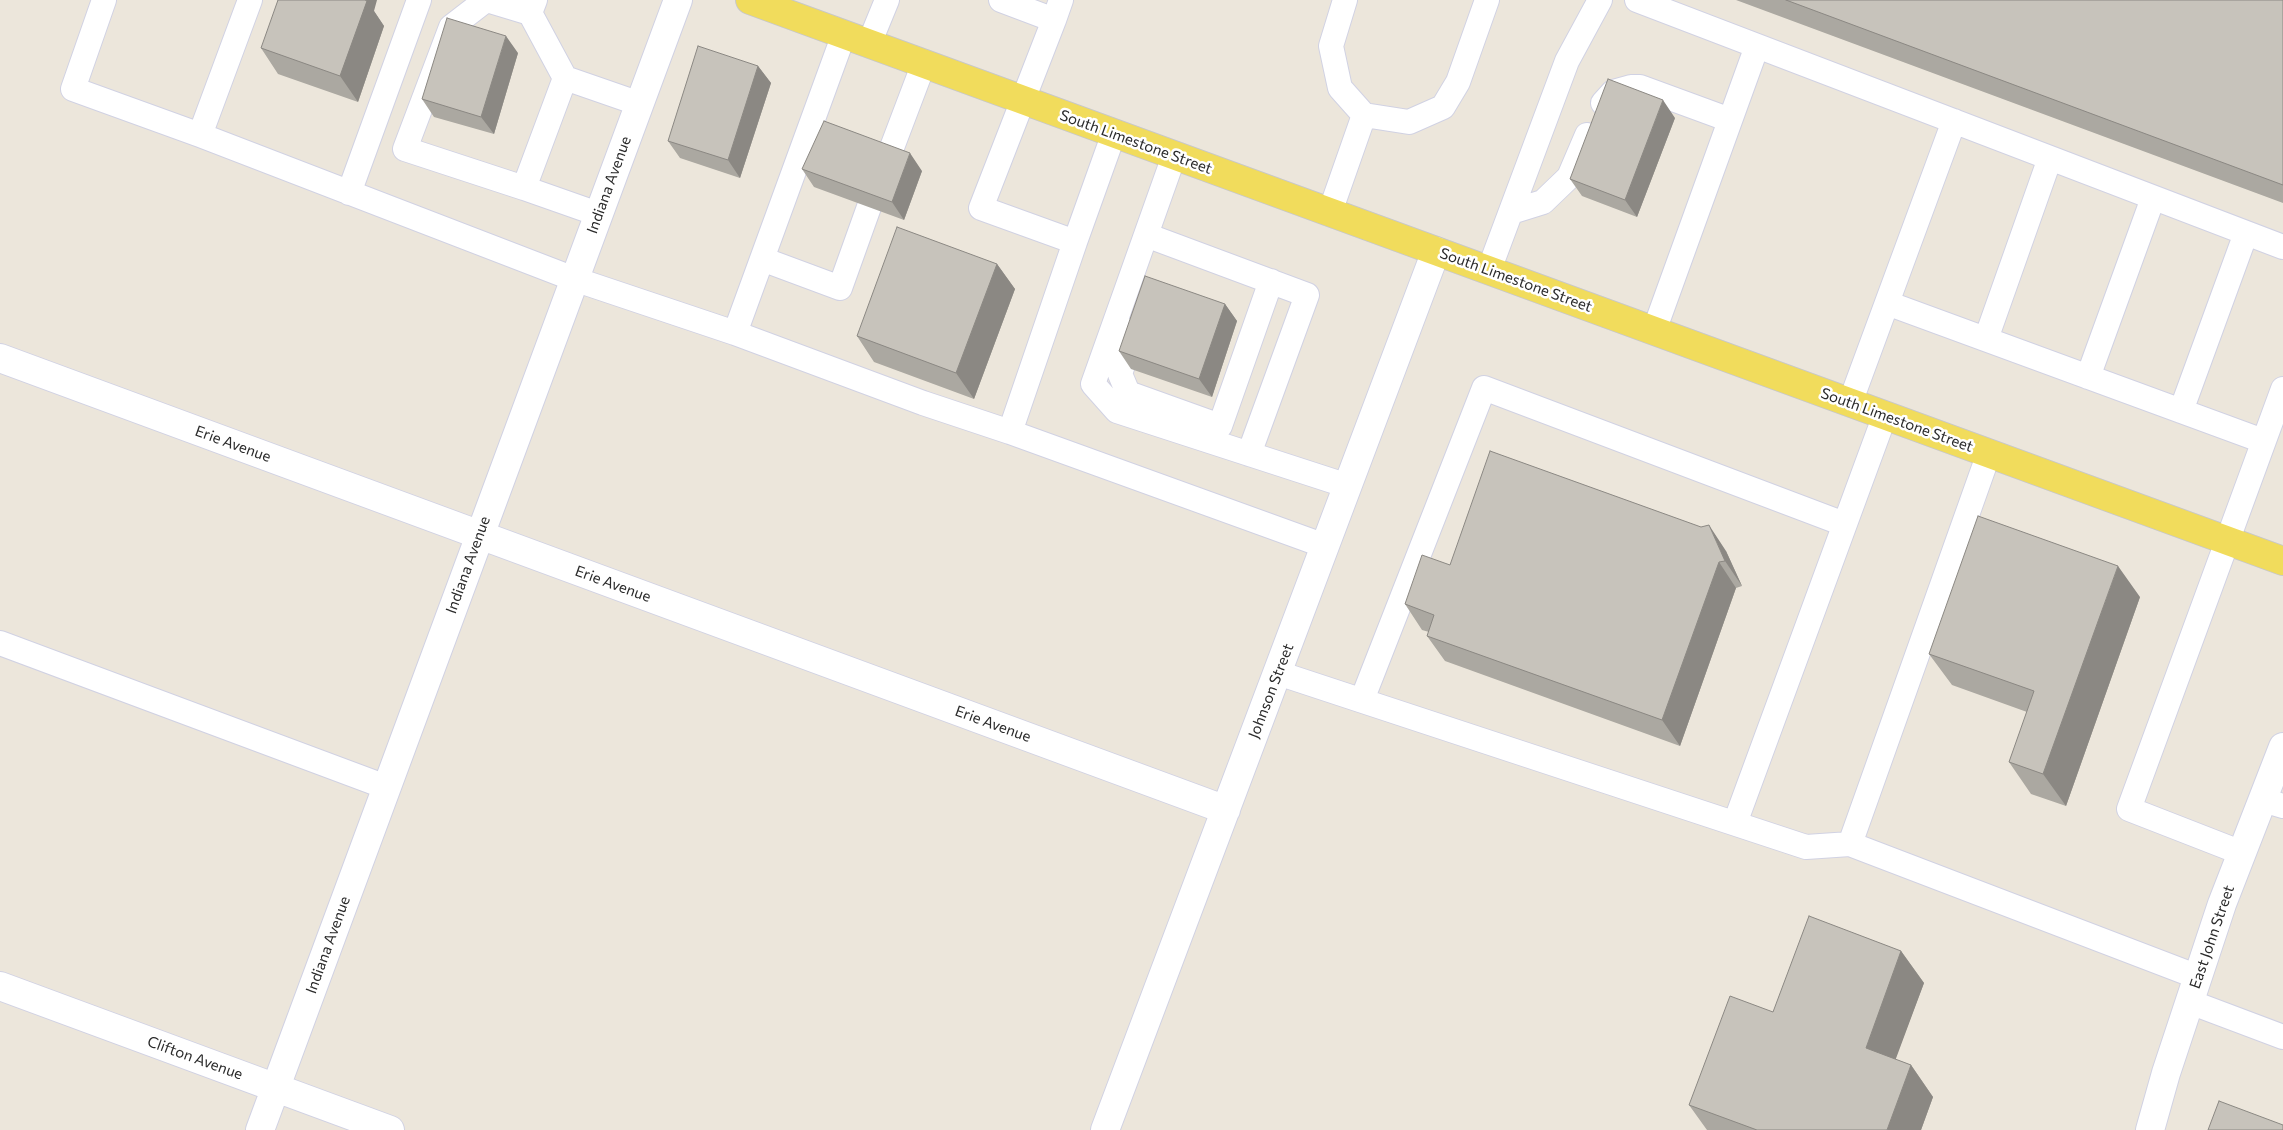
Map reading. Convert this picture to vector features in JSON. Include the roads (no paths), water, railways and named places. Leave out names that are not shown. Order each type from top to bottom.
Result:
[{"type":"main road","name":"South Limestone Street","points":[[750,0],[2283,561]]},
{"type":"street","name":"Indiana Avenue","points":[[260,1130],[678,0]]},
{"type":"street","name":"Johnson Street","points":[[1105,1130],[1436,251]]},
{"type":"street","name":"Erie Avenue","points":[[0,359],[1226,810]]},
{"type":"street","name":"East John Street","points":[[2150,1130],[2166,1073],[2242,853],[2273,803],[2283,747]]},
{"type":"street","name":"Clifton Avenue","points":[[0,986],[390,1130]]},
{"type":"lane","points":[[104,0],[73,88],[574,279],[735,333],[923,404],[1010,432],[1325,546]]},
{"type":"lane","points":[[200,135],[250,0]]},
{"type":"lane","points":[[349,193],[419,0]]},
{"type":"lane","points":[[598,214],[405,149],[451,26],[487,0],[532,7],[566,78],[640,104]]},
{"type":"lane","points":[[735,333],[762,259],[857,39],[887,0]]},
{"type":"lane","points":[[1001,0],[1058,10],[982,208],[1075,242]]},
{"type":"lane","points":[[1345,0],[1331,46],[1340,88],[1364,115],[1409,122],[1443,107],[1458,82],[1487,0]]},
{"type":"lane","points":[[1488,270],[1567,61],[1600,0]]},
{"type":"lane","points":[[1637,0],[2283,247]]},
{"type":"lane","points":[[1654,331],[1757,46]]},
{"type":"lane","points":[[888,158],[924,64]]},
{"type":"lane","points":[[524,188],[566,78]]},
{"type":"lane","points":[[1511,212],[1543,202],[1569,177],[1592,122],[1603,102],[1613,92],[1631,87],[1640,87],[1730,120]]},
{"type":"lane","points":[[1330,212],[1364,115]]},
{"type":"lane","points":[[1850,403],[1954,121]]},
{"type":"lane","points":[[1010,432],[1114,133]]},
{"type":"lane","points":[[1174,156],[1093,384],[1117,410],[1348,486]]},
{"type":"lane","points":[[1986,339],[2050,158]]},
{"type":"lane","points":[[2088,377],[2153,198]]},
{"type":"lane","points":[[762,259],[840,288],[870,207]]},
{"type":"lane","points":[[2182,412],[2246,233]]},
{"type":"lane","points":[[1142,245],[1145,297],[1120,374],[1128,393],[1220,426],[1272,281]]},
{"type":"lane","points":[[1142,245],[1272,281],[1307,295],[1249,454]]},
{"type":"lane","points":[[1887,303],[2263,441]]},
{"type":"lane","points":[[1362,700],[1484,388],[1844,524]]},
{"type":"lane","points":[[2242,853],[2129,809],[2226,540],[2283,389]]},
{"type":"lane","points":[[1735,823],[1884,415]]},
{"type":"lane","points":[[1850,844],[1989,454]]},
{"type":"lane","points":[[0,643],[386,787]]},
{"type":"lane","points":[[1278,672],[1806,847],[1850,844],[2194,989],[2283,1037]]}]
